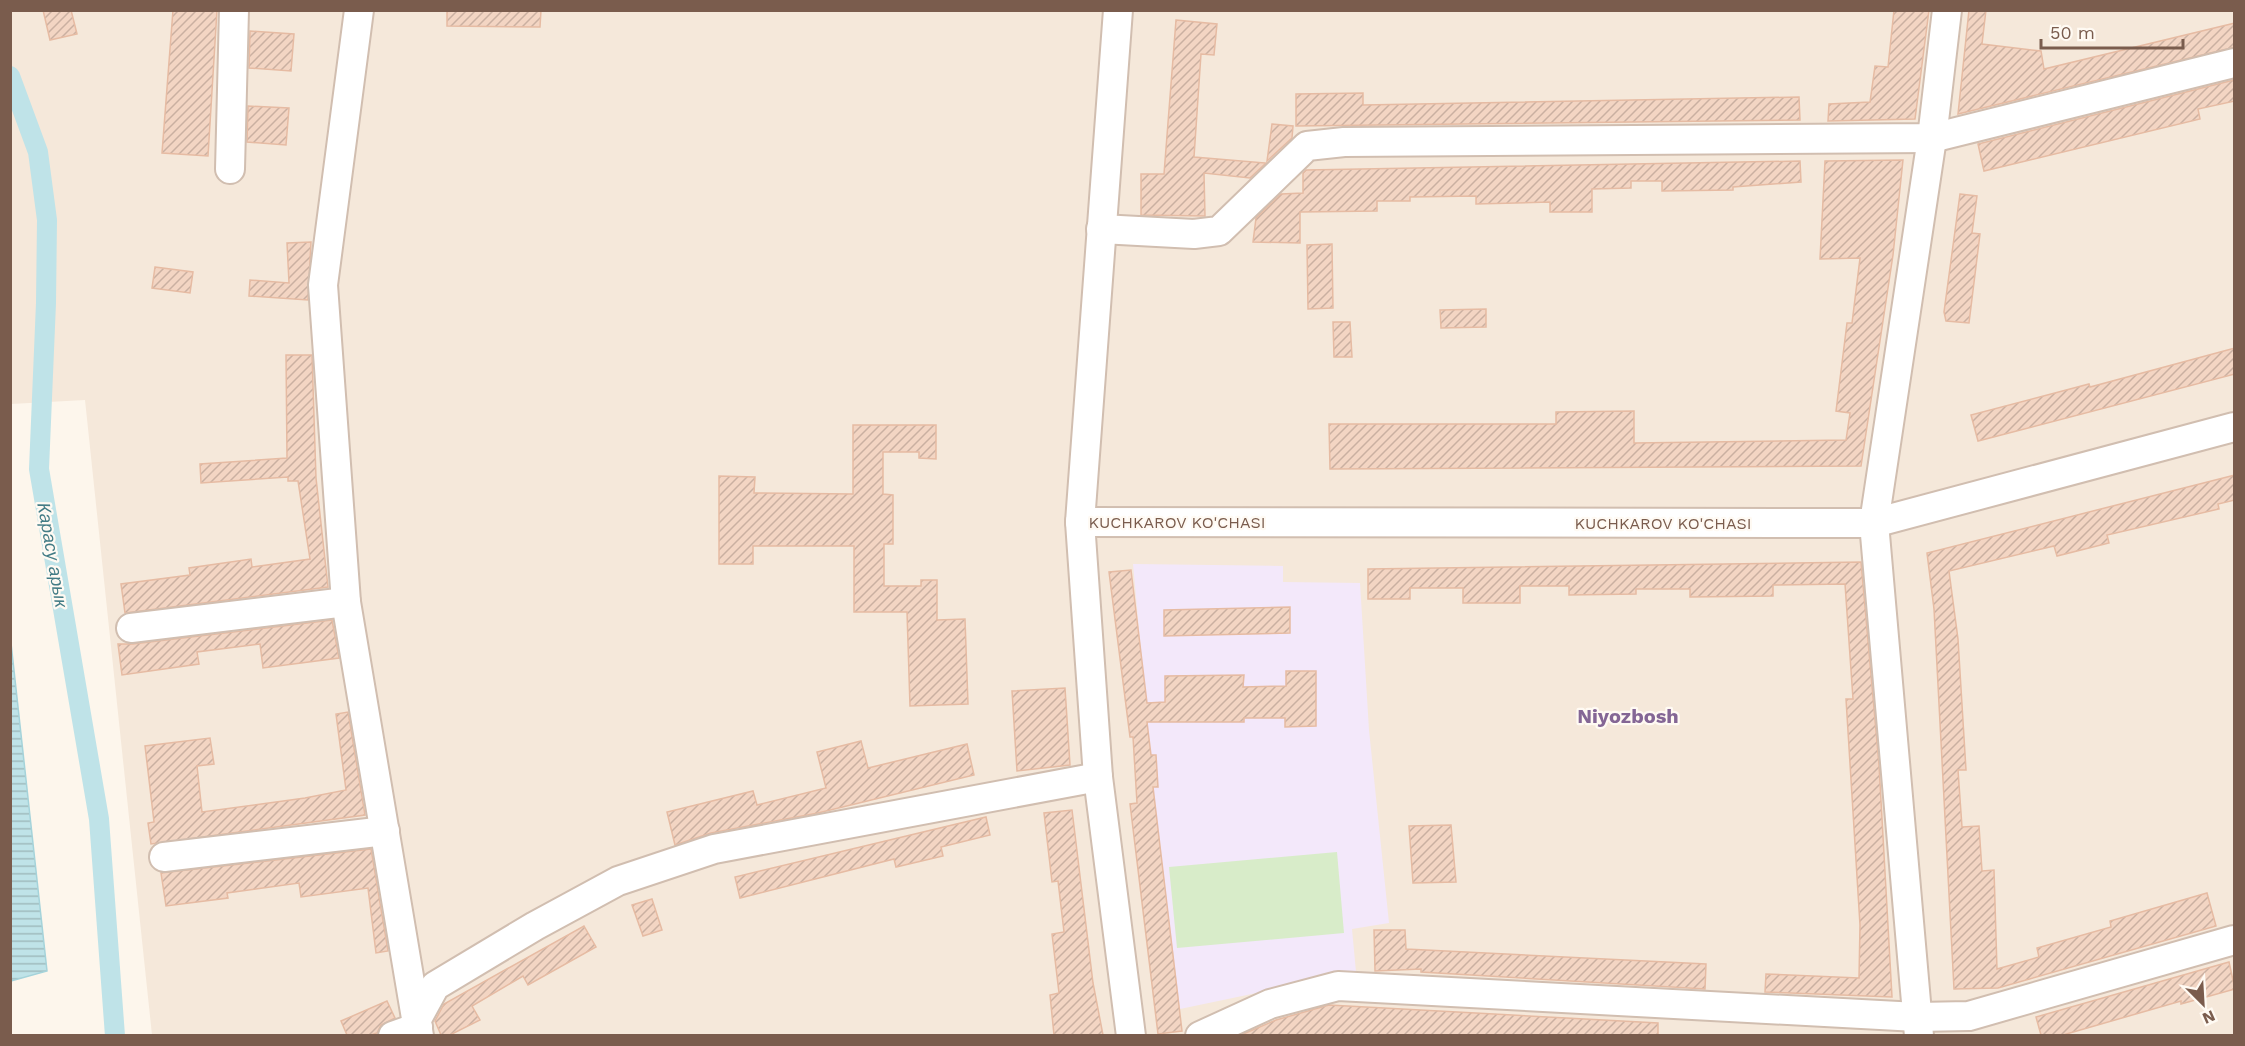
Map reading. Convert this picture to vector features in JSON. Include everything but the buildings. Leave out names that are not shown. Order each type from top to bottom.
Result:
[{"type":"street","points":[[230,169],[234,10]]},
{"type":"street","points":[[359,10],[323,285],[346,602],[385,831],[412,1029]]},
{"type":"street","points":[[1118,10],[1080,522],[1098,777],[1131,1035]]},
{"type":"street","points":[[1918,1026],[1874,523],[1932,138],[1947,10]]},
{"type":"street","points":[[1101,229],[1194,234],[1219,231],[1307,146],[1344,142],[1932,138],[2235,63]]},
{"type":"street","name":"KUCHKAROV KO'CHASI","points":[[1080,522],[1874,523],[2235,427]]},
{"type":"street","points":[[131,628],[346,602]]},
{"type":"street","points":[[412,1029],[435,986],[535,926],[618,881],[714,849],[1098,777]]},
{"type":"street","points":[[164,857],[385,831]]},
{"type":"street","points":[[1200,1035],[1270,1004],[1338,986],[1918,1026],[1969,1016],[2235,940]]},
{"type":"shaded area","points":[[11,11],[2234,11],[2234,1035],[152,1035],[85,400],[11,404]]},
{"type":"shaded area","points":[[1133,564],[1283,566],[1283,582],[1360,583],[1369,730],[1389,923],[1352,929],[1356,972],[1180,1009],[1154,794]]},
{"type":"green space","points":[[1337,852],[1344,933],[1177,948],[1169,867]]},
{"type":"water","points":[[10,634],[47,971],[11,981],[10,981]]},
{"type":"waterway","name":"Карасу арык","points":[[10,76],[38,152],[47,220],[39,469],[99,819],[115,1036]]},
{"type":"district","name":"Niyozbosh","points":[[1628,716]]}]
